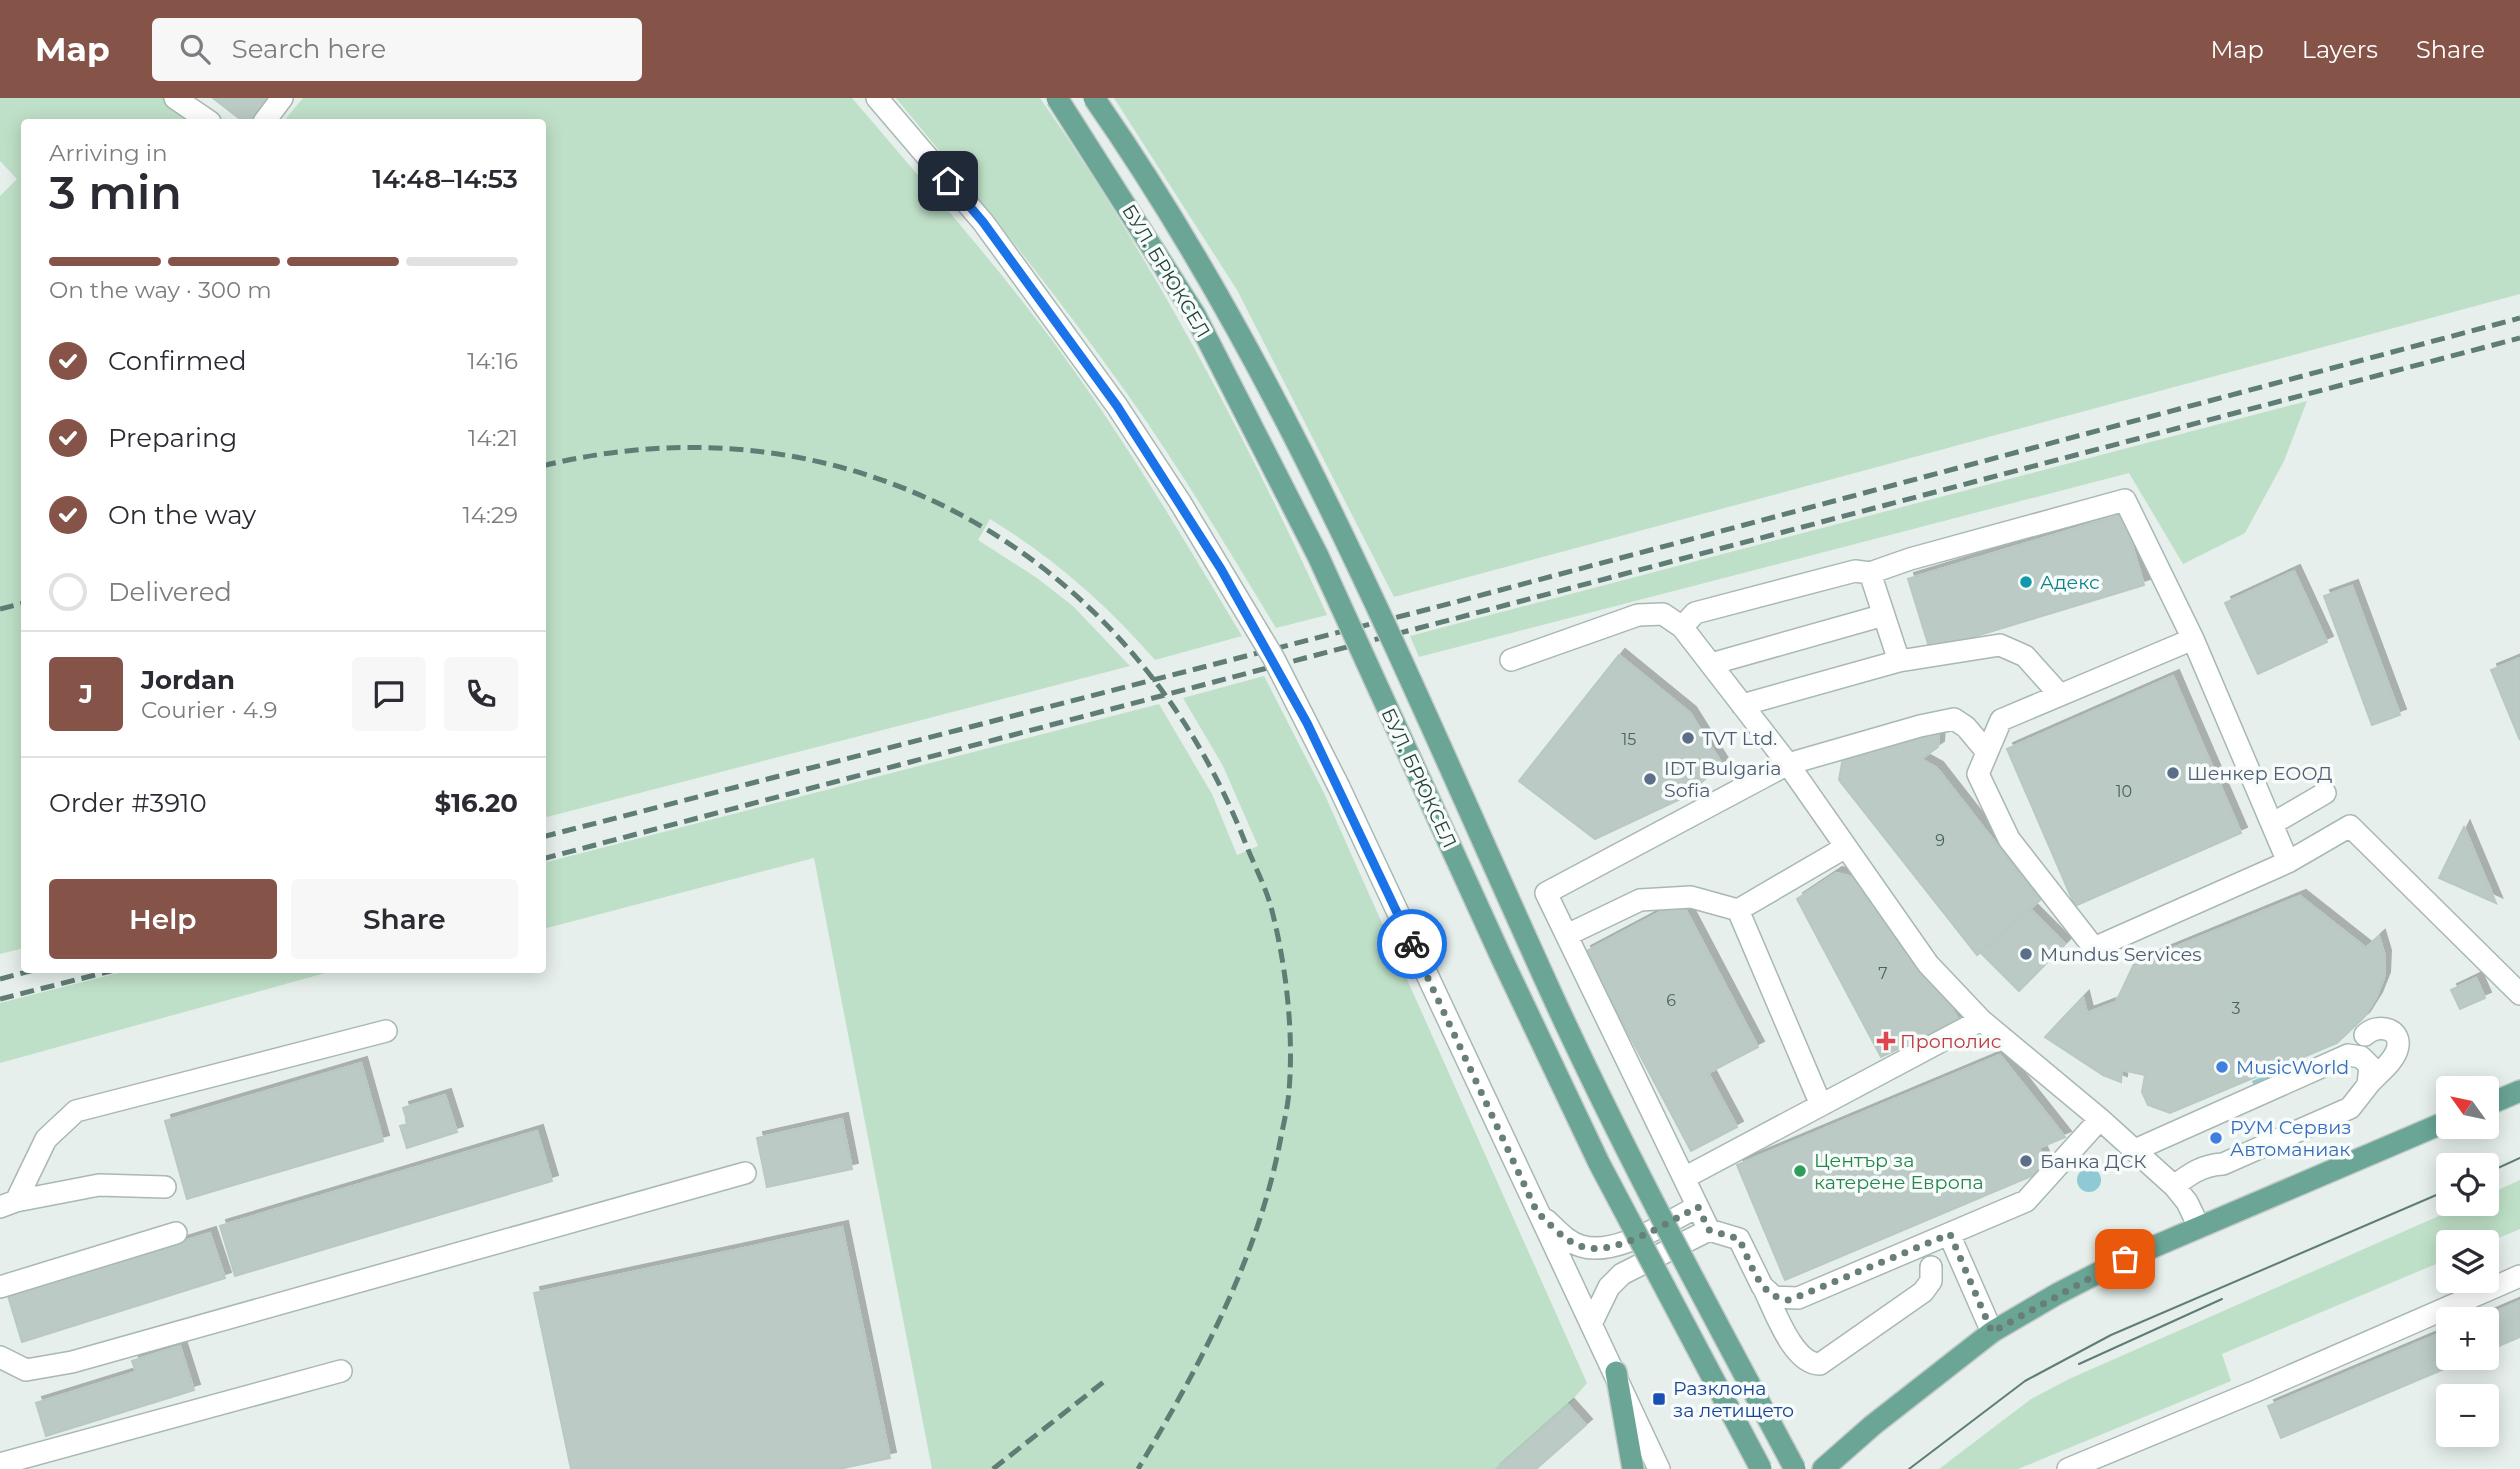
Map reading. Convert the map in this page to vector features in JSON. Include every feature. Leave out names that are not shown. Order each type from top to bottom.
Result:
[{"type":"main road","name":"БУЛ. БРЮКСЕЛ","points":[[1057,98],[1195,315],[1318,556],[1502,959],[1600,1163],[1761,1469]]},
{"type":"main road","name":"БУЛ. БРЮКСЕЛ","points":[[1094,98],[1134,155],[1222,301],[1349,543],[1550,990],[1615,1125],[1685,1263],[1796,1469]]},
{"type":"main road","points":[[2499,1100],[2520,1091]]},
{"type":"main road","points":[[1823,1469],[1873,1425],[1992,1332],[2125,1259],[2436,1126]]},
{"type":"main road","points":[[1616,1372],[1633,1469]]},
{"type":"street","points":[[175,98],[206,119]]},
{"type":"street","points":[[266,119],[282,98]]},
{"type":"street","points":[[877,98],[983,222],[1117,406],[1180,502],[1273,657],[1339,787],[1537,1212],[1616,1372],[1659,1469]]},
{"type":"street","points":[[1682,627],[1695,613],[1855,571],[1870,573],[1910,559],[2125,500],[2193,639],[2288,862]]},
{"type":"street","points":[[1870,573],[1899,661]]},
{"type":"street","points":[[1511,660],[1638,615],[1663,614],[1682,627],[1788,764],[1928,964],[1981,1020],[2100,1119],[2174,1186],[2188,1202],[2199,1227]]},
{"type":"street","points":[[1711,664],[1884,615]]},
{"type":"street","points":[[2193,639],[2001,720],[1978,775],[2009,839],[2094,948],[2288,862],[2350,826],[2520,994]]},
{"type":"street","points":[[1742,705],[1899,661],[2000,645],[2025,656],[2060,695]]},
{"type":"street","points":[[1709,1230],[1546,892],[1788,764],[1920,726],[1954,719],[1972,733],[1987,752]]},
{"type":"street","points":[[2272,824],[2325,793]]},
{"type":"street","points":[[1567,936],[1640,900],[1691,897],[1738,910],[1846,847]]},
{"type":"street","points":[[1738,910],[1821,1105]]},
{"type":"street","points":[[1684,1178],[1981,1020]]},
{"type":"street","points":[[2174,1186],[2193,1171],[2208,1165],[2223,1164],[2350,1108],[2398,1048],[2395,1034],[2383,1027],[2376,1027],[2365,1035]]},
{"type":"street","points":[[8,1204],[46,1139],[76,1111],[386,1031]]},
{"type":"street","points":[[2135,1150],[2348,1055],[2366,1060],[2371,1072],[2368,1085]]},
{"type":"street","points":[[1762,1286],[1781,1300],[1798,1298],[2026,1201],[2100,1119]]},
{"type":"street","points":[[0,1357],[26,1370],[72,1362],[745,1173]]},
{"type":"street","points":[[8,1204],[99,1185],[165,1186]]},
{"type":"street","points":[[1537,1212],[1564,1237],[1579,1246],[1595,1249],[1623,1243],[1698,1207]]},
{"type":"street","points":[[1592,1322],[1609,1287],[1622,1274],[1709,1230],[1739,1239],[1797,1353],[1813,1364],[1826,1362],[1928,1287],[1931,1267]]},
{"type":"street","points":[[0,1287],[176,1233]]},
{"type":"street","points":[[1950,1234],[1992,1332]]},
{"type":"street","points":[[2068,1469],[2520,1276]]},
{"type":"street","points":[[0,1464],[341,1371]]},
{"type":"green space","points":[[0,98],[166,98],[203,119],[21,119],[21,949],[0,954],[0,196],[17,179],[0,161]]},
{"type":"green space","points":[[303,98],[852,98],[992,263],[1064,357],[1144,475],[1242,636],[1155,660],[1118,620],[1078,583],[990,519],[978,540],[1037,578],[1073,606],[1130,666],[546,817],[546,119],[286,119]]},
{"type":"green space","points":[[896,98],[1040,98],[1159,285],[1230,415],[1327,615],[1276,628],[1128,395],[1044,281]]},
{"type":"green space","points":[[1114,98],[2520,98],[2520,294],[1394,597],[1237,290]]},
{"type":"green space","points":[[2307,401],[2284,461],[2245,533],[2183,564],[2129,473],[1419,657],[1410,636]]},
{"type":"green space","points":[[1264,676],[1324,793],[1587,1383],[1568,1405],[1496,1469],[932,1469],[814,858],[546,928],[546,862],[1159,704],[1212,794],[1237,855],[1258,846],[1223,766],[1183,698]]},
{"type":"green space","points":[[118,973],[325,973],[0,1063],[0,1003]]},
{"type":"green space","points":[[2520,1180],[2520,1229],[2499,1238],[2499,1230],[2436,1230],[2436,1264],[2222,1354],[2231,1381],[2018,1469],[1939,1469],[2031,1399],[2069,1379],[2439,1216],[2499,1216],[2499,1190]]},
{"type":"water","points":[[2296,1062],[2299,1069],[2255,1088],[2252,1081]]},
{"type":"water","points":[[2089,1168],[2098,1171],[2101,1180],[2098,1189],[2089,1192],[2080,1189],[2077,1180],[2080,1171]]},
{"type":"building","points":[[213,98],[270,98],[253,119],[240,119]]},
{"type":"building","name":"Адекс","points":[[2123,514],[2144,585],[1930,650],[1908,579]]},
{"type":"building","points":[[2294,571],[2327,642],[2258,674],[2225,603]]},
{"type":"building","points":[[2352,586],[2400,715],[2372,725],[2324,596]]},
{"type":"building","points":[[1619,655],[1690,713],[1722,764],[1685,797],[1595,839],[1519,781]]},
{"type":"building","points":[[2520,658],[2520,740],[2491,670]]},
{"type":"building","points":[[2173,676],[2241,833],[2075,906],[2007,749]]},
{"type":"building","points":[[1939,731],[1938,747],[1921,759],[1937,768],[2040,900],[1977,955],[1839,780],[1843,757]]},
{"type":"building","points":[[2464,827],[2496,903],[2439,878]]},
{"type":"building","points":[[1836,873],[1861,879],[1900,927],[1959,1020],[1881,1057],[1797,899]]},
{"type":"building","points":[[2300,896],[2366,948],[2379,936],[2385,956],[2384,978],[2376,998],[2364,1017],[2337,1043],[2170,1113],[2148,1105],[2142,1092],[2145,1075],[2122,1070],[2121,1082],[2103,1075],[2045,1037],[2083,997],[2087,1013],[2116,1002],[2134,964]]},
{"type":"building","points":[[1681,901],[1758,1047],[1708,1073],[1737,1127],[1691,1151],[1585,952]]},
{"type":"building","points":[[2030,909],[2065,944],[2019,991],[1980,952]]},
{"type":"building","points":[[2476,978],[2485,998],[2460,1009],[2451,990]]},
{"type":"building","points":[[2000,1055],[2065,1137],[2039,1148],[2048,1169],[1785,1280],[1737,1165]]},
{"type":"building","points":[[361,1063],[383,1141],[187,1199],[165,1121]]},
{"type":"building","points":[[445,1095],[457,1132],[407,1148],[400,1126],[408,1124],[403,1108]]},
{"type":"building","points":[[842,1119],[852,1169],[767,1187],[757,1138]]},
{"type":"building","points":[[537,1131],[552,1181],[235,1276],[220,1226]]},
{"type":"building","points":[[842,1227],[890,1458],[839,1469],[571,1469],[534,1293]]},
{"type":"building","points":[[210,1233],[225,1278],[22,1342],[8,1296]]},
{"type":"building","points":[[2520,1301],[2520,1337],[2499,1346],[2499,1310]]},
{"type":"building","points":[[2436,1335],[2436,1370],[2442,1370],[2281,1438],[2268,1406]]},
{"type":"building","points":[[180,1346],[194,1390],[46,1436],[36,1403],[136,1372],[132,1361]]},
{"type":"building","points":[[1568,1405],[1586,1425],[1536,1469],[1496,1469]]},
{"type":"tram line","points":[[2499,1168],[2520,1158]]},
{"type":"tram line","points":[[1909,1469],[2025,1381],[2111,1335],[2436,1195]]},
{"type":"tram line","points":[[2079,1364],[2222,1299]]},
{"type":"railway","points":[[546,836],[1433,608],[2520,318]]},
{"type":"railway","points":[[546,858],[2520,338]]},
{"type":"railway","points":[[546,465],[655,449],[765,452],[869,476],[966,517],[1054,576],[1131,651],[1195,740],[1245,842],[1271,907],[1288,998],[1289,1091],[1271,1182],[1242,1268],[1205,1350],[1138,1469]]},
{"type":"railway","points":[[0,609],[21,604]]},
{"type":"railway","points":[[0,979],[23,973]]},
{"type":"railway","points":[[0,999],[103,973]]},
{"type":"railway","points":[[993,1469],[1106,1380]]},
{"type":"way so far","points":[[1412,944],[1537,1212],[1564,1237],[1579,1246],[1610,1248],[1698,1207],[1709,1230],[1739,1239],[1767,1292],[1781,1300],[1790,1300],[1950,1234],[1992,1332],[2125,1259]]},
{"type":"place","name":"Адекс","points":[[2026,582]]},
{"type":"place","name":"TVT Ltd.","points":[[1688,738]]},
{"type":"place","name":"Шенкер ЕООД","points":[[2173,773]]},
{"type":"place","name":"IDT Bulgaria Sofia","points":[[1650,779]]},
{"type":"place","name":"Mundus Services","points":[[2026,954]]},
{"type":"place","name":"Прополис","points":[[1886,1041]]},
{"type":"place","name":"MusicWorld","points":[[2222,1067]]},
{"type":"place","name":"РУМ Сервиз Автоманиак","points":[[2216,1138]]},
{"type":"place","name":"Банка ДСК","points":[[2026,1161]]},
{"type":"place","name":"Център за катерене Европа","points":[[1800,1171]]},
{"type":"place","name":"Разклона за летището","points":[[1659,1399]]},
{"type":"route","points":[[948,181],[983,222],[1117,406],[1221,569],[1273,657],[1307,723],[1412,944]]}]
